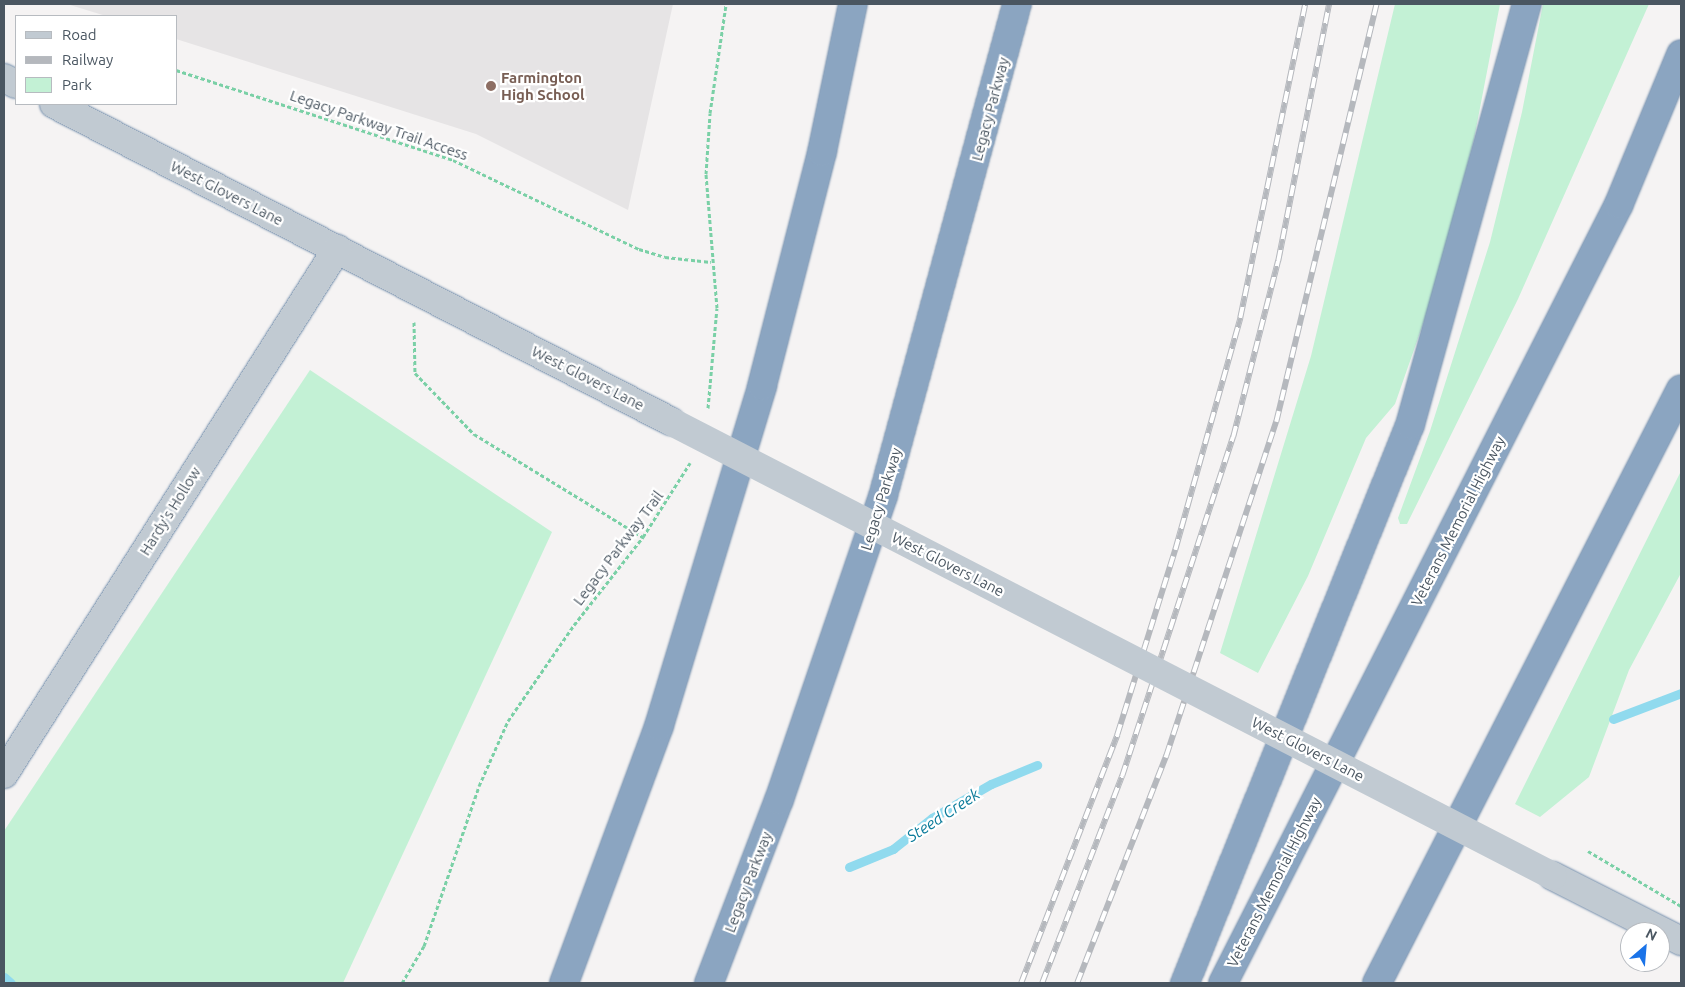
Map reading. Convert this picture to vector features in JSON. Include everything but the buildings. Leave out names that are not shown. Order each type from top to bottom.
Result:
[{"type":"highway","points":[[564,983],[659,726],[762,386],[822,152],[853,4]]},
{"type":"highway","name":"Legacy Parkway","points":[[709,983],[779,800],[883,496],[1017,4]]},
{"type":"highway","points":[[1185,983],[1410,425],[1527,4]]},
{"type":"highway","name":"Veterans Memorial Highway","points":[[1223,983],[1619,204],[1681,54]]},
{"type":"highway","points":[[1377,983],[1681,389]]},
{"type":"street","name":"West Glovers Lane","points":[[56,105],[1681,941]]},
{"type":"street","name":"Hardy's Hollow","points":[[4,774],[337,249]]},
{"type":"path","points":[[706,417],[712,391],[717,308],[711,262],[706,174],[710,113],[726,4]]},
{"type":"path","name":"Legacy Parkway Trail Access","points":[[178,71],[453,160],[639,249],[665,257],[711,262]]},
{"type":"path","points":[[413,289],[415,373],[474,434],[643,538]]},
{"type":"path","name":"Legacy Parkway Trail","points":[[402,983],[424,946],[478,786],[508,721],[574,625],[643,538],[693,458]]},
{"type":"path","points":[[1588,850],[1681,906]]},
{"type":"shaded area","name":"Farmington High School","points":[[67,4],[673,4],[628,210],[476,134],[178,40],[178,15],[103,15]]},
{"type":"green space","points":[[1395,4],[1500,4],[1474,139],[1437,284],[1395,404],[1366,438],[1308,576],[1258,673],[1220,653],[1311,356]]},
{"type":"green space","points":[[1543,4],[1649,4],[1518,299],[1407,524],[1400,524],[1398,518],[1430,431],[1490,242],[1522,112]]},
{"type":"green space","points":[[310,370],[552,532],[343,983],[4,983],[4,831]]},
{"type":"green space","points":[[1681,471],[1681,573],[1629,670],[1589,777],[1540,817],[1515,804]]},
{"type":"waterway","name":"Steed Creek","points":[[1613,719],[1681,693]]},
{"type":"waterway","name":"Steed Creek","points":[[849,867],[893,849],[932,818],[991,784],[1037,765]]},
{"type":"waterway","points":[[4,977],[11,983]]},
{"type":"railway","points":[[1021,983],[1117,735],[1175,550],[1240,318],[1305,4]]},
{"type":"railway","points":[[1042,983],[1122,776],[1233,437],[1278,261],[1329,4]]},
{"type":"railway","points":[[1077,983],[1166,756],[1276,422],[1376,4]]},
{"type":"place","name":"Farmington High School","points":[[491,86]]}]
